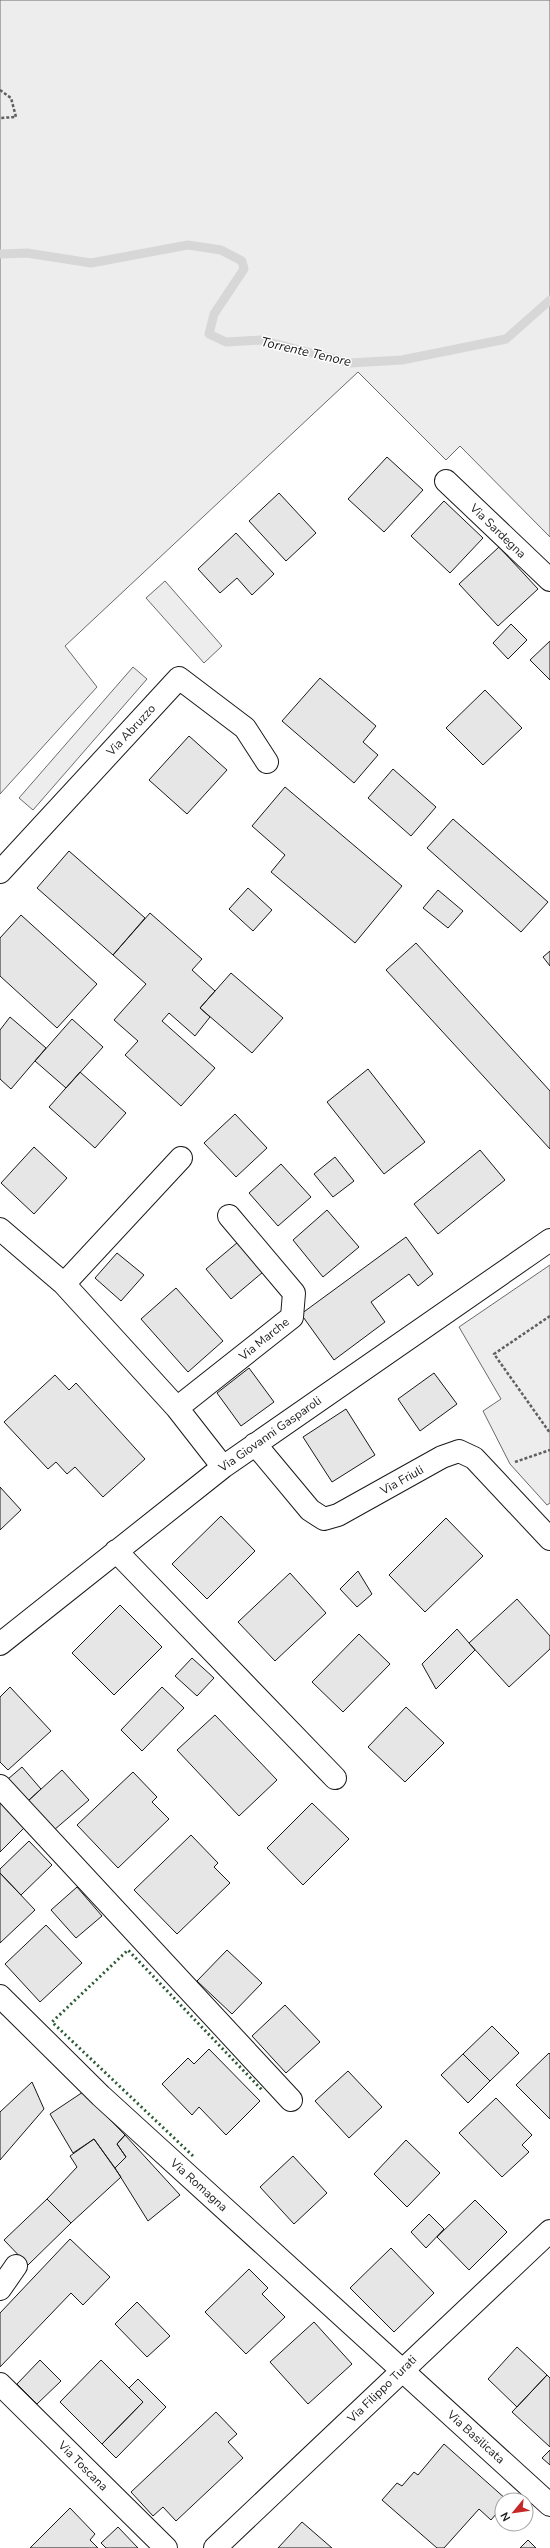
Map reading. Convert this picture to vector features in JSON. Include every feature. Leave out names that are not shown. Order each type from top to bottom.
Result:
[{"type":"street","name":"Via Sardegna","points":[[446,481],[550,580]]},
{"type":"street","name":"Via Abruzzo","points":[[0,872],[179,678],[245,728],[267,762]]},
{"type":"street","points":[[64,1284],[181,1158]]},
{"type":"street","name":"Via Marche","points":[[177,1408],[292,1317],[294,1294],[229,1216]]},
{"type":"street","points":[[0,1229],[64,1284],[177,1408],[222,1467]]},
{"type":"street","name":"Via Giovanni Gasparoli","points":[[0,1644],[222,1467],[550,1240]]},
{"type":"street","name":"Via Friuli","points":[[255,1444],[310,1510],[324,1519],[338,1515],[442,1457],[459,1451],[474,1458],[550,1538]]},
{"type":"street","points":[[116,1551],[335,1778]]},
{"type":"street","points":[[0,1786],[292,2100]]},
{"type":"street","name":"Via Romagna","points":[[0,1996],[101,2096],[402,2370]]},
{"type":"street","name":"Via Filippo Turati","points":[[215,2548],[550,2231]]},
{"type":"street","points":[[0,2289],[16,2266]]},
{"type":"street","name":"Via Basilicata","points":[[402,2370],[550,2505]]},
{"type":"street","name":"Via Toscana","points":[[0,2384],[166,2548]]},
{"type":"path","points":[[0,90],[11,98],[16,117],[0,118]]},
{"type":"path","points":[[550,1316],[494,1354],[550,1433]]},
{"type":"path","points":[[493,1477],[510,1464],[550,1450]]},
{"type":"shaded area","points":[[0,0],[550,0],[550,537],[460,446],[446,460],[358,372],[65,646],[97,687],[0,794]]},
{"type":"shaded area","points":[[165,581],[222,646],[204,663],[146,598]]},
{"type":"shaded area","points":[[133,667],[147,679],[33,810],[19,798]]},
{"type":"shaded area","points":[[550,1265],[550,1503],[547,1505],[510,1464],[483,1411],[501,1399],[459,1327]]},
{"type":"building","points":[[387,457],[423,490],[384,532],[348,499]]},
{"type":"building","points":[[279,493],[316,533],[286,561],[249,521]]},
{"type":"building","points":[[444,501],[483,538],[450,573],[411,536]]},
{"type":"building","points":[[236,533],[274,574],[252,595],[237,578],[220,593],[198,569]]},
{"type":"building","points":[[499,547],[538,589],[498,626],[459,584]]},
{"type":"building","points":[[511,624],[527,640],[508,659],[493,643]]},
{"type":"building","points":[[550,641],[550,680],[530,660]]},
{"type":"building","points":[[320,678],[376,726],[363,742],[378,755],[354,783],[282,721]]},
{"type":"building","points":[[485,690],[522,728],[483,765],[446,728]]},
{"type":"building","points":[[189,736],[227,770],[187,814],[149,780]]},
{"type":"building","points":[[393,769],[436,807],[411,836],[368,798]]},
{"type":"building","points":[[285,787],[402,886],[355,943],[271,872],[285,855],[252,826]]},
{"type":"building","points":[[453,819],[548,902],[521,932],[427,848]]},
{"type":"building","points":[[69,851],[145,918],[113,955],[37,888]]},
{"type":"building","points":[[248,888],[272,910],[253,931],[229,909]]},
{"type":"building","points":[[438,890],[463,911],[448,928],[423,908]]},
{"type":"building","points":[[150,913],[202,959],[192,970],[215,991],[200,1008],[210,1017],[195,1036],[169,1013],[162,1021],[215,1068],[181,1106],[125,1055],[138,1041],[114,1020],[146,984],[113,955]]},
{"type":"building","points":[[21,915],[97,984],[57,1028],[0,976],[0,938]]},
{"type":"building","points":[[416,943],[550,1091],[550,1149],[386,970]]},
{"type":"building","points":[[550,951],[550,966],[543,957]]},
{"type":"building","points":[[231,973],[283,1018],[252,1053],[200,1008]]},
{"type":"building","points":[[10,1017],[46,1048],[11,1089],[0,1079],[0,1030]]},
{"type":"building","points":[[72,1019],[103,1047],[66,1088],[35,1061]]},
{"type":"building","points":[[368,1069],[425,1142],[384,1174],[327,1102]]},
{"type":"building","points":[[80,1072],[126,1113],[95,1148],[49,1107]]},
{"type":"building","points":[[235,1114],[267,1148],[236,1177],[204,1143]]},
{"type":"building","points":[[34,1147],[67,1178],[34,1214],[1,1183]]},
{"type":"building","points":[[480,1150],[505,1180],[438,1234],[414,1204]]},
{"type":"building","points":[[335,1157],[354,1181],[333,1197],[314,1174]]},
{"type":"building","points":[[281,1164],[311,1197],[278,1226],[249,1193]]},
{"type":"building","points":[[327,1210],[359,1247],[323,1277],[293,1240]]},
{"type":"building","points":[[406,1237],[433,1274],[418,1286],[409,1274],[371,1302],[385,1322],[334,1360],[301,1314]]},
{"type":"building","points":[[238,1242],[263,1272],[231,1299],[206,1269]]},
{"type":"building","points":[[117,1253],[144,1275],[121,1301],[95,1278]]},
{"type":"building","points":[[176,1288],[223,1341],[188,1372],[141,1319]]},
{"type":"building","points":[[249,1368],[274,1402],[241,1426],[217,1393]]},
{"type":"building","points":[[434,1373],[457,1404],[420,1431],[398,1399]]},
{"type":"building","points":[[55,1375],[69,1390],[76,1383],[145,1459],[103,1497],[75,1467],[67,1474],[56,1462],[48,1469],[4,1422]]},
{"type":"building","points":[[346,1409],[375,1455],[332,1482],[303,1437]]},
{"type":"building","points":[[0,1487],[21,1510],[0,1530]]},
{"type":"building","points":[[221,1516],[255,1551],[207,1599],[172,1564]]},
{"type":"building","points":[[446,1518],[483,1556],[425,1612],[389,1575]]},
{"type":"building","points":[[358,1571],[372,1594],[357,1607],[340,1589]]},
{"type":"building","points":[[290,1573],[326,1613],[275,1661],[238,1622]]},
{"type":"building","points":[[517,1599],[550,1636],[550,1649],[509,1687],[469,1643]]},
{"type":"building","points":[[120,1605],[162,1647],[114,1695],[72,1653]]},
{"type":"building","points":[[457,1629],[475,1650],[436,1689],[422,1664]]},
{"type":"building","points":[[359,1634],[390,1664],[343,1712],[312,1682]]},
{"type":"building","points":[[192,1658],[214,1678],[197,1696],[175,1676]]},
{"type":"building","points":[[10,1687],[51,1731],[8,1770],[0,1762],[0,1697]]},
{"type":"building","points":[[162,1687],[184,1708],[142,1751],[121,1730]]},
{"type":"building","points":[[406,1707],[444,1743],[405,1782],[368,1747]]},
{"type":"building","points":[[215,1715],[277,1780],[239,1816],[177,1750]]},
{"type":"building","points":[[22,1767],[41,1789],[28,1801],[8,1779]]},
{"type":"building","points":[[62,1770],[89,1800],[54,1830],[28,1801]]},
{"type":"building","points":[[133,1772],[157,1797],[152,1802],[169,1819],[118,1868],[77,1825]]},
{"type":"building","points":[[0,1802],[25,1827],[0,1852]]},
{"type":"building","points":[[312,1803],[349,1839],[303,1885],[267,1848]]},
{"type":"building","points":[[191,1835],[218,1863],[214,1867],[230,1883],[177,1934],[134,1890]]},
{"type":"building","points":[[29,1841],[52,1865],[21,1895],[0,1873],[0,1869]]},
{"type":"building","points":[[0,1873],[35,1910],[0,1943]]},
{"type":"building","points":[[77,1887],[102,1916],[76,1938],[51,1910]]},
{"type":"building","points":[[46,1925],[82,1963],[40,2002],[5,1964]]},
{"type":"building","points":[[227,1950],[262,1983],[232,2014],[197,1981]]},
{"type":"building","points":[[285,2005],[320,2042],[286,2073],[252,2036]]},
{"type":"building","points":[[492,2026],[519,2053],[490,2081],[463,2054]]},
{"type":"building","points":[[209,2049],[260,2101],[226,2135],[199,2107],[192,2115],[162,2084],[188,2058],[194,2064]]},
{"type":"building","points":[[549,2053],[550,2054],[550,2119],[516,2085]]},
{"type":"building","points":[[463,2054],[490,2081],[468,2103],[441,2075]]},
{"type":"building","points":[[348,2071],[382,2107],[349,2138],[315,2101]]},
{"type":"building","points":[[32,2082],[44,2109],[0,2160],[0,2112]]},
{"type":"building","points":[[83,2092],[125,2135],[117,2144],[126,2157],[115,2168],[94,2139],[73,2153],[50,2114]]},
{"type":"building","points":[[496,2098],[532,2135],[522,2145],[529,2152],[502,2177],[459,2133]]},
{"type":"building","points":[[125,2135],[180,2195],[148,2221],[115,2168],[126,2157],[117,2144]]},
{"type":"building","points":[[94,2139],[121,2177],[71,2223],[47,2199],[77,2167],[70,2156]]},
{"type":"building","points":[[406,2140],[440,2173],[407,2207],[374,2174]]},
{"type":"building","points":[[293,2156],[327,2193],[294,2224],[260,2187]]},
{"type":"building","points":[[47,2199],[71,2223],[28,2265],[4,2240]]},
{"type":"building","points":[[475,2200],[507,2232],[469,2270],[437,2237]]},
{"type":"building","points":[[429,2214],[444,2229],[426,2248],[411,2232]]},
{"type":"building","points":[[70,2239],[110,2277],[83,2305],[71,2293],[0,2367],[0,2313]]},
{"type":"building","points":[[391,2248],[434,2293],[394,2332],[350,2288]]},
{"type":"building","points":[[249,2269],[268,2288],[262,2294],[285,2317],[246,2354],[205,2312]]},
{"type":"building","points":[[137,2302],[170,2336],[147,2357],[115,2324]]},
{"type":"building","points":[[314,2322],[352,2364],[308,2404],[270,2362]]},
{"type":"building","points":[[517,2347],[547,2375],[517,2407],[488,2379]]},
{"type":"building","points":[[40,2360],[61,2381],[37,2404],[17,2384]]},
{"type":"building","points":[[101,2360],[143,2402],[102,2444],[60,2402]]},
{"type":"building","points":[[547,2375],[550,2378],[550,2447],[512,2412]]},
{"type":"building","points":[[138,2379],[166,2407],[116,2458],[102,2444],[143,2402],[129,2388]]},
{"type":"building","points":[[216,2412],[237,2434],[228,2442],[243,2458],[176,2521],[163,2507],[153,2516],[131,2492]]},
{"type":"building","points":[[444,2444],[498,2492],[494,2492],[494,2516],[491,2520],[479,2509],[444,2548],[437,2548],[382,2500],[397,2483],[402,2486],[414,2472],[418,2475]]},
{"type":"building","points":[[550,2450],[550,2465],[542,2458]]},
{"type":"building","points":[[70,2508],[95,2534],[90,2540],[98,2548],[30,2548]]},
{"type":"building","points":[[302,2522],[332,2548],[278,2548]]},
{"type":"building","points":[[118,2527],[138,2548],[106,2548],[101,2543]]},
{"type":"building","points":[[528,2540],[536,2548],[520,2548]]},
{"type":"waterway","name":"Torrente Tenore","points":[[0,254],[27,253],[91,263],[188,245],[221,250],[242,261],[244,269],[214,314],[209,334],[226,342],[261,340],[350,363],[402,360],[506,339],[550,300]]},
{"type":"hedge","points":[[193,2156],[52,2022],[128,1950],[262,2090]]}]
